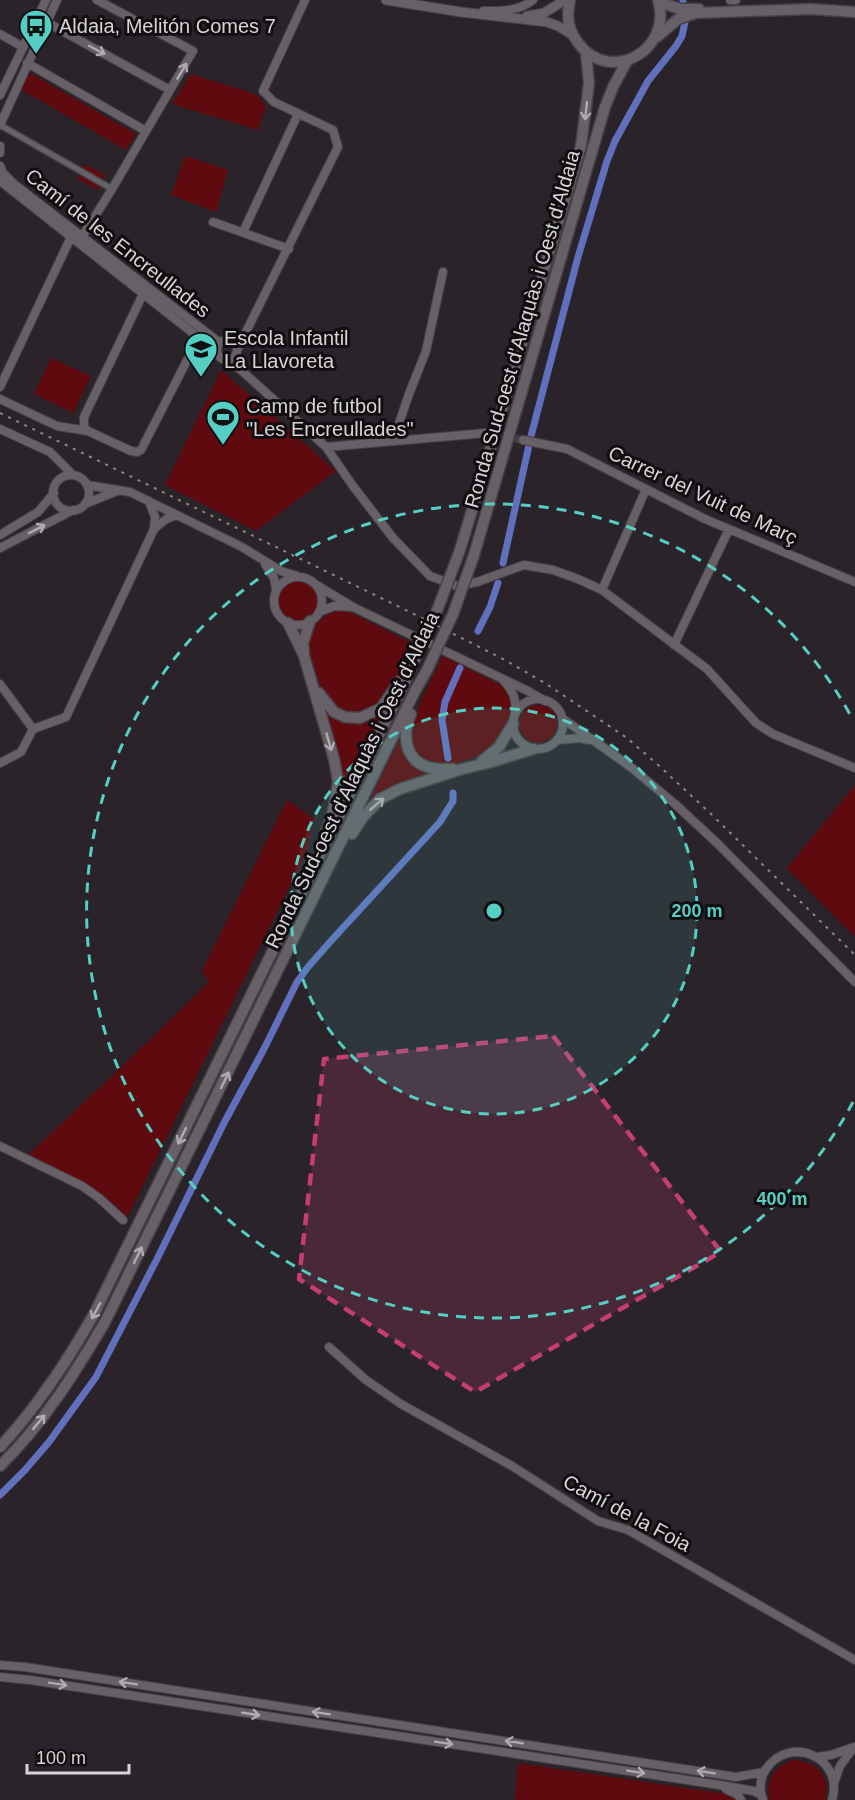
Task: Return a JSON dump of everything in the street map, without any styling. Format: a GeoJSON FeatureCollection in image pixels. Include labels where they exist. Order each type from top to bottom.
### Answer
{"type":"FeatureCollection","features":[{"type":"Feature","properties":{"kind":"main road"},"geometry":{"type":"LineString","coordinates":[[570,0],[567,18],[571,34],[586,53],[598,60],[613,62],[627,61],[645,51],[668,26],[678,19],[696,13],[810,9],[855,10]]}},
{"type":"Feature","properties":{"kind":"main road"},"geometry":{"type":"LineString","coordinates":[[657,37],[661,19],[659,1],[680,9],[810,4],[855,10]]}},
{"type":"Feature","properties":{"kind":"main road","name":"Ronda Sud-oest d'Alaquàs i Oest d'Aldaia"},"geometry":{"type":"LineString","coordinates":[[0,1447],[37,1404],[69,1358],[94,1314],[327,842],[403,686],[438,608],[460,550],[581,146],[589,83],[586,53]]}},
{"type":"Feature","properties":{"kind":"main road","name":"Ronda Sud-oest d'Alaquàs i Oest d'Aldaia"},"geometry":{"type":"LineString","coordinates":[[0,1466],[47,1412],[80,1365],[105,1322],[453,614],[474,555],[605,107],[627,61]]}},
{"type":"Feature","properties":{"kind":"main road"},"geometry":{"type":"LineString","coordinates":[[304,656],[303,643],[310,621]]}},
{"type":"Feature","properties":{"kind":"main road"},"geometry":{"type":"LineString","coordinates":[[288,623],[304,656],[314,686],[338,781],[334,808],[327,830],[327,842]]}},
{"type":"Feature","properties":{"kind":"main road"},"geometry":{"type":"LineString","coordinates":[[314,686],[334,712],[351,718],[364,717],[381,708],[414,661]]}},
{"type":"Feature","properties":{"kind":"main road"},"geometry":{"type":"LineString","coordinates":[[427,670],[425,684],[407,725],[408,749],[417,761],[429,768],[462,769]]}},
{"type":"Feature","properties":{"kind":"main road"},"geometry":{"type":"LineString","coordinates":[[339,847],[351,836],[363,817],[380,799],[400,789],[474,765],[499,747],[514,719]]}},
{"type":"Feature","properties":{"kind":"main road"},"geometry":{"type":"LineString","coordinates":[[474,765],[533,748]]}},
{"type":"Feature","properties":{"kind":"street"},"geometry":{"type":"LineString","coordinates":[[0,95],[46,0]]}},
{"type":"Feature","properties":{"kind":"street"},"geometry":{"type":"LineString","coordinates":[[57,0],[0,125],[112,189]]}},
{"type":"Feature","properties":{"kind":"street"},"geometry":{"type":"LineString","coordinates":[[82,237],[193,51],[97,0]]}},
{"type":"Feature","properties":{"kind":"street"},"geometry":{"type":"LineString","coordinates":[[228,360],[233,358],[237,352],[338,147],[333,130],[274,102],[263,91],[305,0]]}},
{"type":"Feature","properties":{"kind":"street"},"geometry":{"type":"LineString","coordinates":[[386,0],[547,22],[571,34]]}},
{"type":"Feature","properties":{"kind":"street"},"geometry":{"type":"LineString","coordinates":[[461,12],[509,11],[533,0]]}},
{"type":"Feature","properties":{"kind":"street"},"geometry":{"type":"LineString","coordinates":[[516,17],[544,13],[565,0]]}},
{"type":"Feature","properties":{"kind":"street"},"geometry":{"type":"LineString","coordinates":[[730,0],[736,0]]}},
{"type":"Feature","properties":{"kind":"street"},"geometry":{"type":"LineString","coordinates":[[46,22],[170,90]]}},
{"type":"Feature","properties":{"kind":"street"},"geometry":{"type":"LineString","coordinates":[[0,34],[23,47]]}},
{"type":"Feature","properties":{"kind":"street"},"geometry":{"type":"LineString","coordinates":[[27,63],[146,131]]}},
{"type":"Feature","properties":{"kind":"street"},"geometry":{"type":"LineString","coordinates":[[243,232],[298,114]]}},
{"type":"Feature","properties":{"kind":"street"},"geometry":{"type":"LineString","coordinates":[[0,146],[0,153]]}},
{"type":"Feature","properties":{"kind":"street","name":"Camí de les Encreullades"},"geometry":{"type":"LineString","coordinates":[[0,166],[3,173],[14,184],[223,341]]}},
{"type":"Feature","properties":{"kind":"street","name":"Camí de les Encreullades"},"geometry":{"type":"LineString","coordinates":[[0,181],[217,352]]}},
{"type":"Feature","properties":{"kind":"street"},"geometry":{"type":"LineString","coordinates":[[213,222],[289,249]]}},
{"type":"Feature","properties":{"kind":"street"},"geometry":{"type":"LineString","coordinates":[[0,387],[71,237]]}},
{"type":"Feature","properties":{"kind":"street"},"geometry":{"type":"LineString","coordinates":[[393,441],[408,394],[426,351],[443,272]]}},
{"type":"Feature","properties":{"kind":"street"},"geometry":{"type":"LineString","coordinates":[[88,431],[84,427],[84,417],[143,294]]}},
{"type":"Feature","properties":{"kind":"street"},"geometry":{"type":"LineString","coordinates":[[246,333],[223,341],[217,352],[221,358],[228,360],[242,371],[326,447],[393,538],[430,576],[457,586],[477,582],[524,565],[553,570],[602,590],[707,669],[756,723],[773,734],[855,768]]}},
{"type":"Feature","properties":{"kind":"street"},"geometry":{"type":"LineString","coordinates":[[0,399],[57,426],[88,431],[137,452],[141,450],[199,337]]}},
{"type":"Feature","properties":{"kind":"street"},"geometry":{"type":"LineString","coordinates":[[223,341],[232,341],[242,371]]}},
{"type":"Feature","properties":{"kind":"street"},"geometry":{"type":"LineString","coordinates":[[0,429],[52,453],[73,475],[81,478],[87,486],[88,497],[85,504]]}},
{"type":"Feature","properties":{"kind":"street"},"geometry":{"type":"LineString","coordinates":[[326,447],[486,433]]}},
{"type":"Feature","properties":{"kind":"street","name":"Carrer del Vuit de Març"},"geometry":{"type":"LineString","coordinates":[[523,440],[567,449],[729,529],[855,582]]}},
{"type":"Feature","properties":{"kind":"street"},"geometry":{"type":"LineString","coordinates":[[0,536],[38,512],[54,493],[58,481],[56,461],[52,453]]}},
{"type":"Feature","properties":{"kind":"street"},"geometry":{"type":"LineString","coordinates":[[58,481],[73,475]]}},
{"type":"Feature","properties":{"kind":"street"},"geometry":{"type":"LineString","coordinates":[[87,486],[127,491],[149,501],[242,547],[281,570],[304,577],[353,607],[499,676],[556,707],[562,718],[632,768],[675,804],[855,982]]}},
{"type":"Feature","properties":{"kind":"street"},"geometry":{"type":"LineString","coordinates":[[602,590],[646,489]]}},
{"type":"Feature","properties":{"kind":"street"},"geometry":{"type":"LineString","coordinates":[[0,548],[85,504],[118,490]]}},
{"type":"Feature","properties":{"kind":"street"},"geometry":{"type":"LineString","coordinates":[[54,493],[54,498],[60,506],[74,510]]}},
{"type":"Feature","properties":{"kind":"street"},"geometry":{"type":"LineString","coordinates":[[0,763],[21,752],[33,729],[66,717],[154,529],[155,517],[149,501]]}},
{"type":"Feature","properties":{"kind":"street"},"geometry":{"type":"LineString","coordinates":[[154,529],[166,519],[177,515]]}},
{"type":"Feature","properties":{"kind":"street"},"geometry":{"type":"LineString","coordinates":[[674,645],[729,529]]}},
{"type":"Feature","properties":{"kind":"street"},"geometry":{"type":"LineString","coordinates":[[262,560],[274,578],[276,612],[288,623],[295,625],[310,621],[319,612],[334,606],[353,607]]}},
{"type":"Feature","properties":{"kind":"street"},"geometry":{"type":"LineString","coordinates":[[276,589],[285,580],[297,576]]}},
{"type":"Feature","properties":{"kind":"street"},"geometry":{"type":"LineString","coordinates":[[315,584],[321,597],[319,612]]}},
{"type":"Feature","properties":{"kind":"street"},"geometry":{"type":"LineString","coordinates":[[499,676],[512,690],[515,699],[514,731],[521,742],[533,748],[546,747],[557,740],[580,738],[596,742]]}},
{"type":"Feature","properties":{"kind":"street"},"geometry":{"type":"LineString","coordinates":[[0,684],[33,729]]}},
{"type":"Feature","properties":{"kind":"street"},"geometry":{"type":"LineString","coordinates":[[514,719],[519,708],[528,701],[540,699],[545,701]]}},
{"type":"Feature","properties":{"kind":"street"},"geometry":{"type":"LineString","coordinates":[[557,740],[561,733],[562,718]]}},
{"type":"Feature","properties":{"kind":"street"},"geometry":{"type":"LineString","coordinates":[[0,1146],[82,1186],[123,1220]]}},
{"type":"Feature","properties":{"kind":"street","name":"Camí de la Foia"},"geometry":{"type":"LineString","coordinates":[[329,1347],[366,1380],[401,1404],[512,1466],[598,1521],[635,1534],[855,1660]]}},
{"type":"Feature","properties":{"kind":"street"},"geometry":{"type":"LineString","coordinates":[[0,1665],[736,1777],[764,1772]]}},
{"type":"Feature","properties":{"kind":"street"},"geometry":{"type":"LineString","coordinates":[[0,1677],[720,1785],[754,1791],[760,1796]]}},
{"type":"Feature","properties":{"kind":"street"},"geometry":{"type":"LineString","coordinates":[[816,1757],[855,1747]]}},
{"type":"Feature","properties":{"kind":"street"},"geometry":{"type":"LineString","coordinates":[[834,1783],[840,1766],[855,1747]]}},
{"type":"Feature","properties":{"kind":"street"},"geometry":{"type":"LineString","coordinates":[[760,1796],[764,1772],[771,1762],[795,1751],[808,1753],[825,1764],[834,1783],[834,1799]]}},
{"type":"Feature","properties":{"kind":"street"},"geometry":{"type":"LineString","coordinates":[[720,1785],[738,1795],[741,1800]]}},
{"type":"Feature","properties":{"kind":"highlighted area"},"geometry":{"type":"Polygon","coordinates":[[[553,1036],[721,1252],[475,1392],[299,1279],[324,1059],[553,1036]]]}},
{"type":"Feature","properties":{"kind":"shaded area"},"geometry":{"type":"Polygon","coordinates":[[[30,73],[136,134],[126,150],[20,89],[30,73]]]}},
{"type":"Feature","properties":{"kind":"shaded area"},"geometry":{"type":"Polygon","coordinates":[[[191,74],[258,95],[266,106],[258,130],[172,104],[191,74]]]}},
{"type":"Feature","properties":{"kind":"shaded area"},"geometry":{"type":"Polygon","coordinates":[[[185,156],[228,170],[216,212],[171,195],[185,156]]]}},
{"type":"Feature","properties":{"kind":"shaded area"},"geometry":{"type":"Polygon","coordinates":[[[85,164],[105,175],[97,190],[77,178],[85,164]]]}},
{"type":"Feature","properties":{"kind":"shaded area"},"geometry":{"type":"Polygon","coordinates":[[[51,358],[91,376],[73,413],[34,394],[51,358]]]}},
{"type":"Feature","properties":{"kind":"shaded area"},"geometry":{"type":"Polygon","coordinates":[[[221,370],[336,471],[256,531],[165,485],[221,370]]]}},
{"type":"Feature","properties":{"kind":"shaded area"},"geometry":{"type":"Polygon","coordinates":[[[297,581],[311,587],[317,601],[311,615],[297,621],[283,615],[277,601],[283,587],[297,581]]]}},
{"type":"Feature","properties":{"kind":"shaded area"},"geometry":{"type":"Polygon","coordinates":[[[342,610],[413,644],[387,695],[376,707],[363,713],[353,714],[342,711],[330,702],[320,684],[310,652],[309,638],[315,625],[327,615],[342,610]]]}},
{"type":"Feature","properties":{"kind":"shaded area"},"geometry":{"type":"Polygon","coordinates":[[[443,656],[503,686],[510,696],[511,704],[510,716],[504,732],[492,748],[469,760],[443,764],[431,763],[421,758],[411,745],[410,734],[417,711],[443,656]]]}},
{"type":"Feature","properties":{"kind":"shaded area"},"geometry":{"type":"Polygon","coordinates":[[[323,705],[365,721],[386,709],[341,801],[323,705]]]}},
{"type":"Feature","properties":{"kind":"shaded area"},"geometry":{"type":"Polygon","coordinates":[[[538,705],[545,706],[551,711],[556,717],[556,731],[551,737],[545,742],[538,743],[531,742],[525,737],[520,731],[519,724],[520,717],[525,711],[531,706],[538,705]]]}},
{"type":"Feature","properties":{"kind":"shaded area"},"geometry":{"type":"Polygon","coordinates":[[[401,735],[403,741],[436,772],[366,807],[401,735]]]}},
{"type":"Feature","properties":{"kind":"shaded area"},"geometry":{"type":"Polygon","coordinates":[[[855,785],[855,934],[854,936],[787,868],[855,785]]]}},
{"type":"Feature","properties":{"kind":"shaded area"},"geometry":{"type":"Polygon","coordinates":[[[287,800],[314,819],[306,853],[127,1218],[99,1195],[30,1160],[28,1155],[209,982],[202,971],[287,800]]]}},
{"type":"Feature","properties":{"kind":"shaded area"},"geometry":{"type":"Polygon","coordinates":[[[793,1760],[809,1763],[820,1771],[826,1784],[825,1800],[770,1800],[769,1787],[772,1775],[781,1766],[793,1760]]]}},
{"type":"Feature","properties":{"kind":"shaded area"},"geometry":{"type":"Polygon","coordinates":[[[518,1763],[720,1793],[735,1797],[737,1800],[515,1800],[518,1763]]]}},
{"type":"Feature","properties":{"kind":"waterway"},"geometry":{"type":"LineString","coordinates":[[503,563],[531,436],[578,257],[607,161],[615,141],[648,81],[682,36],[685,22]]}},
{"type":"Feature","properties":{"kind":"waterway"},"geometry":{"type":"LineString","coordinates":[[478,631],[490,607],[498,583]]}},
{"type":"Feature","properties":{"kind":"waterway"},"geometry":{"type":"LineString","coordinates":[[448,758],[442,720],[445,702],[460,668]]}},
{"type":"Feature","properties":{"kind":"waterway"},"geometry":{"type":"LineString","coordinates":[[0,1495],[49,1442],[96,1377],[297,982],[330,942],[440,822],[453,801],[453,793]]}},
{"type":"Feature","properties":{"kind":"tunnel"},"geometry":{"type":"LineString","coordinates":[[491,434],[523,440]]}},
{"type":"Feature","properties":{"kind":"railway"},"geometry":{"type":"LineString","coordinates":[[0,413],[416,615],[545,683],[627,738],[656,763],[855,955]]}},
{"type":"Feature","properties":{"kind":"place","name":"Aldaia, Melitón Comes 7"},"geometry":{"type":"Point","coordinates":[36,55]}},
{"type":"Feature","properties":{"kind":"place","name":"Escola Infantil La Llavoreta"},"geometry":{"type":"Point","coordinates":[201,378]}},
{"type":"Feature","properties":{"kind":"place","name":"Camp de futbol \"Les Encreullades\""},"geometry":{"type":"Point","coordinates":[223,446]}}]}
